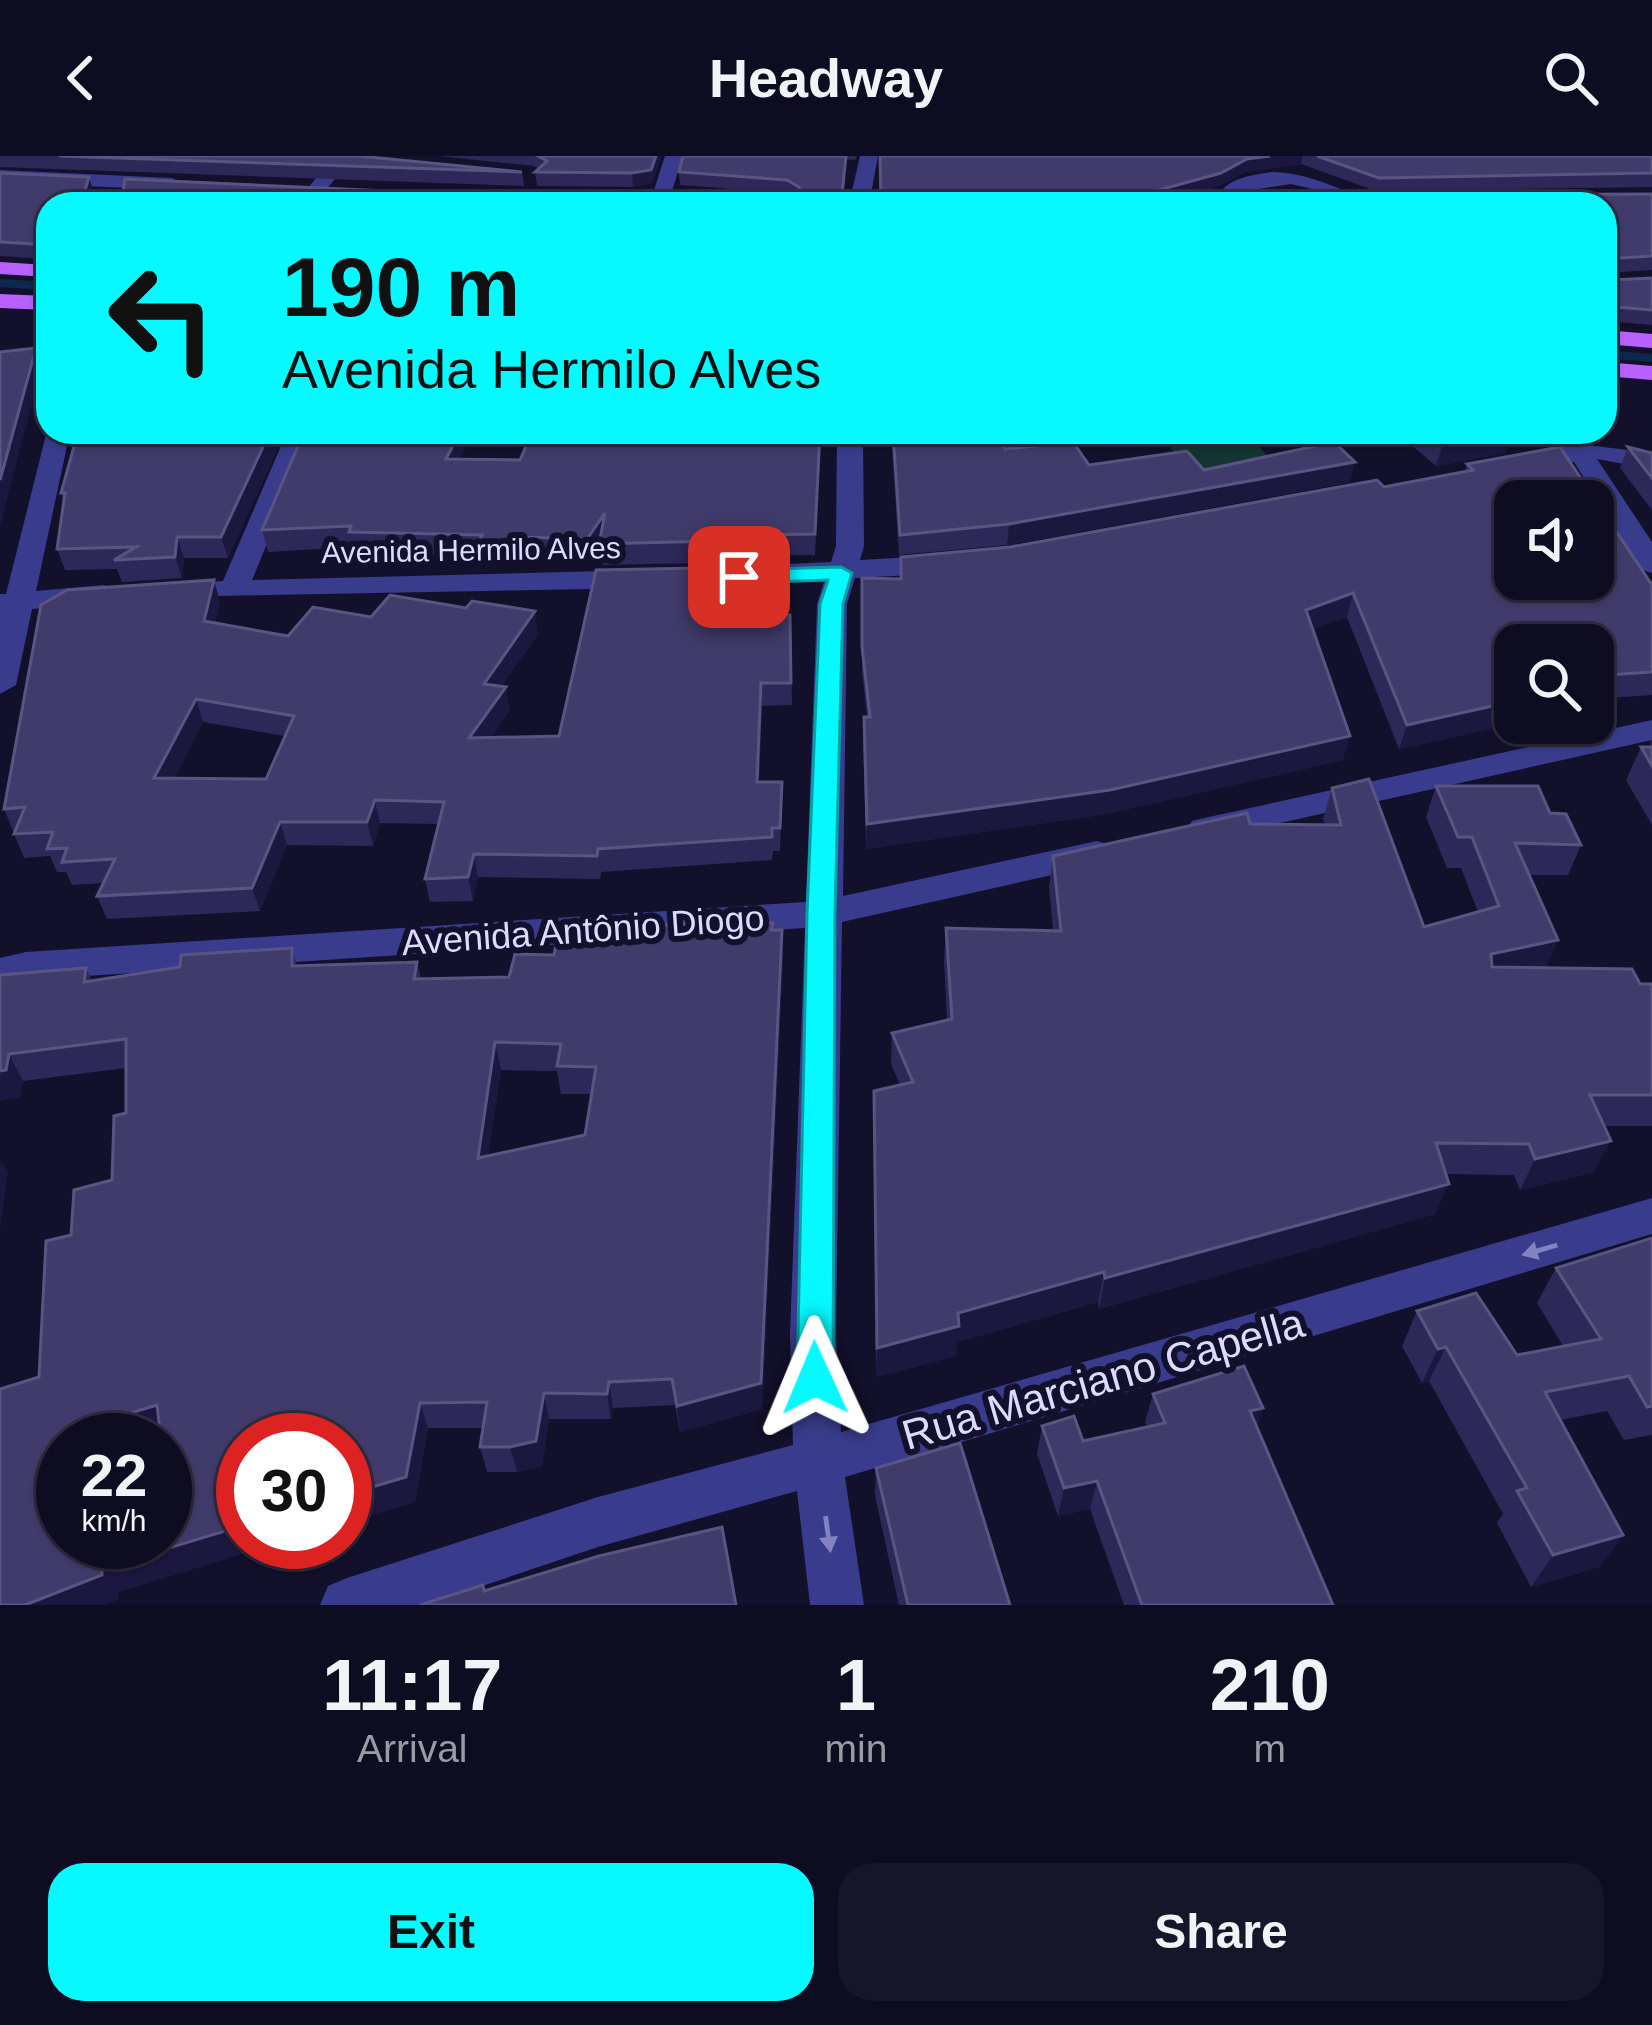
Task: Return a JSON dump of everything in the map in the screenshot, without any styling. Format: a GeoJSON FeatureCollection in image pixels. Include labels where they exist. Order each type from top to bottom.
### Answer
{"type":"FeatureCollection","features":[{"type":"Feature","properties":{"kind":"main road"},"geometry":{"type":"LineString","coordinates":[[0,268],[36,270]]}},
{"type":"Feature","properties":{"kind":"main road"},"geometry":{"type":"LineString","coordinates":[[0,301],[36,302]]}},
{"type":"Feature","properties":{"kind":"main road"},"geometry":{"type":"LineString","coordinates":[[1617,338],[1652,341]]}},
{"type":"Feature","properties":{"kind":"main road"},"geometry":{"type":"LineString","coordinates":[[1617,370],[1652,373]]}},
{"type":"Feature","properties":{"kind":"street"},"geometry":{"type":"LineString","coordinates":[[672,192],[674,156]]}},
{"type":"Feature","properties":{"kind":"street"},"geometry":{"type":"LineString","coordinates":[[862,192],[869,156]]}},
{"type":"Feature","properties":{"kind":"street"},"geometry":{"type":"LineString","coordinates":[[1276,156],[1286,180]]}},
{"type":"Feature","properties":{"kind":"street"},"geometry":{"type":"LineString","coordinates":[[307,192],[339,157],[366,160]]}},
{"type":"Feature","properties":{"kind":"street"},"geometry":{"type":"LineString","coordinates":[[0,176],[202,186]]}},
{"type":"Feature","properties":{"kind":"street"},"geometry":{"type":"LineString","coordinates":[[1229,192],[1245,184],[1286,180],[1339,192]]}},
{"type":"Feature","properties":{"kind":"street"},"geometry":{"type":"LineString","coordinates":[[598,191],[613,192]]}},
{"type":"Feature","properties":{"kind":"street"},"geometry":{"type":"LineString","coordinates":[[0,685],[10,602],[54,444]]}},
{"type":"Feature","properties":{"kind":"street"},"geometry":{"type":"LineString","coordinates":[[234,588],[295,444]]}},
{"type":"Feature","properties":{"kind":"street"},"geometry":{"type":"LineString","coordinates":[[837,1605],[818,1462],[813,1335],[832,604],[850,546],[850,444]]}},
{"type":"Feature","properties":{"kind":"street"},"geometry":{"type":"LineString","coordinates":[[1571,444],[1652,564]]}},
{"type":"Feature","properties":{"kind":"street"},"geometry":{"type":"LineString","coordinates":[[1487,469],[1580,452],[1620,452],[1652,461]]}},
{"type":"Feature","properties":{"kind":"street","name":"Avenida Hermilo Alves"},"geometry":{"type":"LineString","coordinates":[[10,602],[234,588],[841,573],[986,560]]}},
{"type":"Feature","properties":{"kind":"street"},"geometry":{"type":"LineString","coordinates":[[1167,837],[1652,730]]}},
{"type":"Feature","properties":{"kind":"street","name":"Avenida Antônio Diogo"},"geometry":{"type":"LineString","coordinates":[[0,972],[26,966],[821,914],[1121,848]]}},
{"type":"Feature","properties":{"kind":"street","name":"Rua Marciano Capella"},"geometry":{"type":"LineString","coordinates":[[347,1605],[598,1522],[818,1462],[1652,1216]]}},
{"type":"Feature","properties":{"kind":"green space"},"geometry":{"type":"Polygon","coordinates":[[[1167,444],[1257,444],[1277,467],[1202,483],[1167,444]]]}},
{"type":"Feature","properties":{"kind":"building"},"geometry":{"type":"Polygon","coordinates":[[[59,156],[359,156],[522,172],[59,156]]]}},
{"type":"Feature","properties":{"kind":"building"},"geometry":{"type":"Polygon","coordinates":[[[538,156],[656,156],[651,170],[632,173],[535,172],[547,161],[538,156]]]}},
{"type":"Feature","properties":{"kind":"building"},"geometry":{"type":"Polygon","coordinates":[[[683,156],[846,156],[842,192],[800,192],[787,180],[679,172],[683,156]]]}},
{"type":"Feature","properties":{"kind":"building"},"geometry":{"type":"Polygon","coordinates":[[[880,156],[1270,156],[1247,159],[1221,173],[1152,192],[881,192],[880,156]]]}},
{"type":"Feature","properties":{"kind":"building"},"geometry":{"type":"Polygon","coordinates":[[[1317,156],[1652,156],[1652,173],[1379,178],[1317,156]]]}},
{"type":"Feature","properties":{"kind":"building"},"geometry":{"type":"Polygon","coordinates":[[[0,173],[89,177],[85,192],[36,192],[36,244],[0,242],[0,173]]]}},
{"type":"Feature","properties":{"kind":"building"},"geometry":{"type":"Polygon","coordinates":[[[125,179],[410,192],[123,192],[125,179]]]}},
{"type":"Feature","properties":{"kind":"building"},"geometry":{"type":"Polygon","coordinates":[[[1617,194],[1652,194],[1652,256],[1617,258],[1617,194]]]}},
{"type":"Feature","properties":{"kind":"building"},"geometry":{"type":"Polygon","coordinates":[[[1652,278],[1652,310],[1617,307],[1617,280],[1652,278]]]}},
{"type":"Feature","properties":{"kind":"building"},"geometry":{"type":"Polygon","coordinates":[[[36,348],[0,480],[0,352],[36,348]]]}},
{"type":"Feature","properties":{"kind":"building"},"geometry":{"type":"Polygon","coordinates":[[[75,444],[264,444],[221,537],[177,537],[175,557],[114,560],[136,547],[57,549],[65,493],[61,493],[75,444]]]}},
{"type":"Feature","properties":{"kind":"building"},"geometry":{"type":"Polygon","coordinates":[[[299,444],[454,444],[446,459],[520,460],[527,444],[819,444],[815,534],[599,544],[605,513],[587,539],[479,541],[482,535],[349,532],[351,526],[262,530],[299,444]]]}},
{"type":"Feature","properties":{"kind":"building"},"geometry":{"type":"Polygon","coordinates":[[[894,444],[1003,444],[1005,449],[1074,444],[1089,465],[1187,451],[1204,470],[1336,444],[1355,462],[1009,524],[900,535],[894,444]]]}},
{"type":"Feature","properties":{"kind":"building"},"geometry":{"type":"Polygon","coordinates":[[[1560,447],[1582,480],[1494,480],[1494,600],[1614,600],[1614,528],[1652,585],[1652,672],[1614,675],[1614,624],[1494,624],[1494,706],[1407,725],[1353,593],[1306,610],[1350,736],[1110,790],[867,824],[864,717],[870,717],[862,647],[862,578],[901,579],[901,557],[1010,547],[1377,480],[1384,487],[1473,470],[1467,464],[1560,447]]]}},
{"type":"Feature","properties":{"kind":"building"},"geometry":{"type":"Polygon","coordinates":[[[1628,447],[1652,453],[1652,478],[1628,447]]]}},
{"type":"Feature","properties":{"kind":"building"},"geometry":{"type":"Polygon","coordinates":[[[750,567],[748,615],[790,615],[791,683],[761,683],[757,782],[782,782],[780,828],[772,828],[772,837],[598,849],[597,856],[474,854],[468,877],[425,879],[444,802],[375,800],[367,822],[280,822],[252,888],[97,896],[115,859],[62,862],[67,848],[47,849],[53,832],[14,834],[25,807],[4,809],[41,605],[67,590],[214,580],[204,621],[288,636],[313,607],[371,617],[390,595],[466,608],[472,601],[535,611],[484,684],[506,687],[469,738],[559,736],[596,570],[750,567]],[[196,699],[154,778],[266,779],[294,716],[196,699]]]}},
{"type":"Feature","properties":{"kind":"building"},"geometry":{"type":"Polygon","coordinates":[[[1641,747],[1652,747],[1652,766],[1641,747]]]}},
{"type":"Feature","properties":{"kind":"building"},"geometry":{"type":"Polygon","coordinates":[[[1369,779],[1424,927],[1499,906],[1472,837],[1458,837],[1436,786],[1538,786],[1550,813],[1566,814],[1581,845],[1515,843],[1558,940],[1491,954],[1492,967],[1632,969],[1640,984],[1652,984],[1652,1095],[1590,1095],[1611,1141],[1535,1159],[1529,1144],[1436,1143],[1449,1184],[958,1313],[959,1326],[877,1348],[874,1091],[913,1082],[892,1033],[952,1019],[946,928],[1061,931],[1053,856],[1247,813],[1250,824],[1341,825],[1332,788],[1369,779]]]}},
{"type":"Feature","properties":{"kind":"building"},"geometry":{"type":"Polygon","coordinates":[[[751,921],[773,923],[771,930],[782,930],[761,1383],[677,1406],[672,1379],[609,1382],[607,1394],[544,1393],[536,1441],[510,1447],[480,1447],[487,1402],[420,1403],[406,1477],[372,1487],[372,1413],[216,1413],[216,1534],[192,1541],[192,1413],[158,1413],[157,1405],[130,1413],[36,1413],[36,1569],[102,1569],[102,1575],[25,1605],[0,1605],[0,1389],[39,1377],[46,1241],[71,1235],[74,1190],[112,1180],[114,1116],[126,1113],[126,1039],[9,1054],[6,1070],[0,1071],[0,975],[86,968],[84,982],[180,967],[181,955],[292,948],[292,966],[417,962],[414,979],[509,977],[515,954],[554,955],[559,930],[751,921]],[[495,1042],[478,1158],[585,1135],[596,1067],[557,1066],[561,1044],[495,1042]]]}},
{"type":"Feature","properties":{"kind":"building"},"geometry":{"type":"Polygon","coordinates":[[[1652,1238],[1652,1406],[1647,1407],[1629,1376],[1545,1392],[1623,1535],[1553,1555],[1517,1491],[1527,1488],[1446,1347],[1438,1349],[1417,1311],[1476,1293],[1517,1355],[1601,1339],[1556,1268],[1652,1238]]]}},
{"type":"Feature","properties":{"kind":"building"},"geometry":{"type":"Polygon","coordinates":[[[1244,1366],[1263,1408],[1250,1411],[1333,1605],[1142,1605],[1097,1481],[1064,1488],[1042,1426],[1074,1416],[1083,1441],[1165,1423],[1153,1394],[1244,1366]]]}},
{"type":"Feature","properties":{"kind":"building"},"geometry":{"type":"Polygon","coordinates":[[[960,1443],[1010,1605],[908,1605],[876,1468],[960,1443]]]}},
{"type":"Feature","properties":{"kind":"building"},"geometry":{"type":"Polygon","coordinates":[[[722,1527],[736,1605],[420,1605],[483,1585],[484,1591],[599,1556],[722,1527]]]}},
{"type":"Feature","properties":{"kind":"waterway"},"geometry":{"type":"LineString","coordinates":[[0,283],[36,285]]}},
{"type":"Feature","properties":{"kind":"waterway"},"geometry":{"type":"LineString","coordinates":[[1617,355],[1652,358]]}},
{"type":"Feature","properties":{"kind":"route"},"geometry":{"type":"LineString","coordinates":[[739,577],[841,573],[832,604],[821,914],[815,1378]]}}]}
